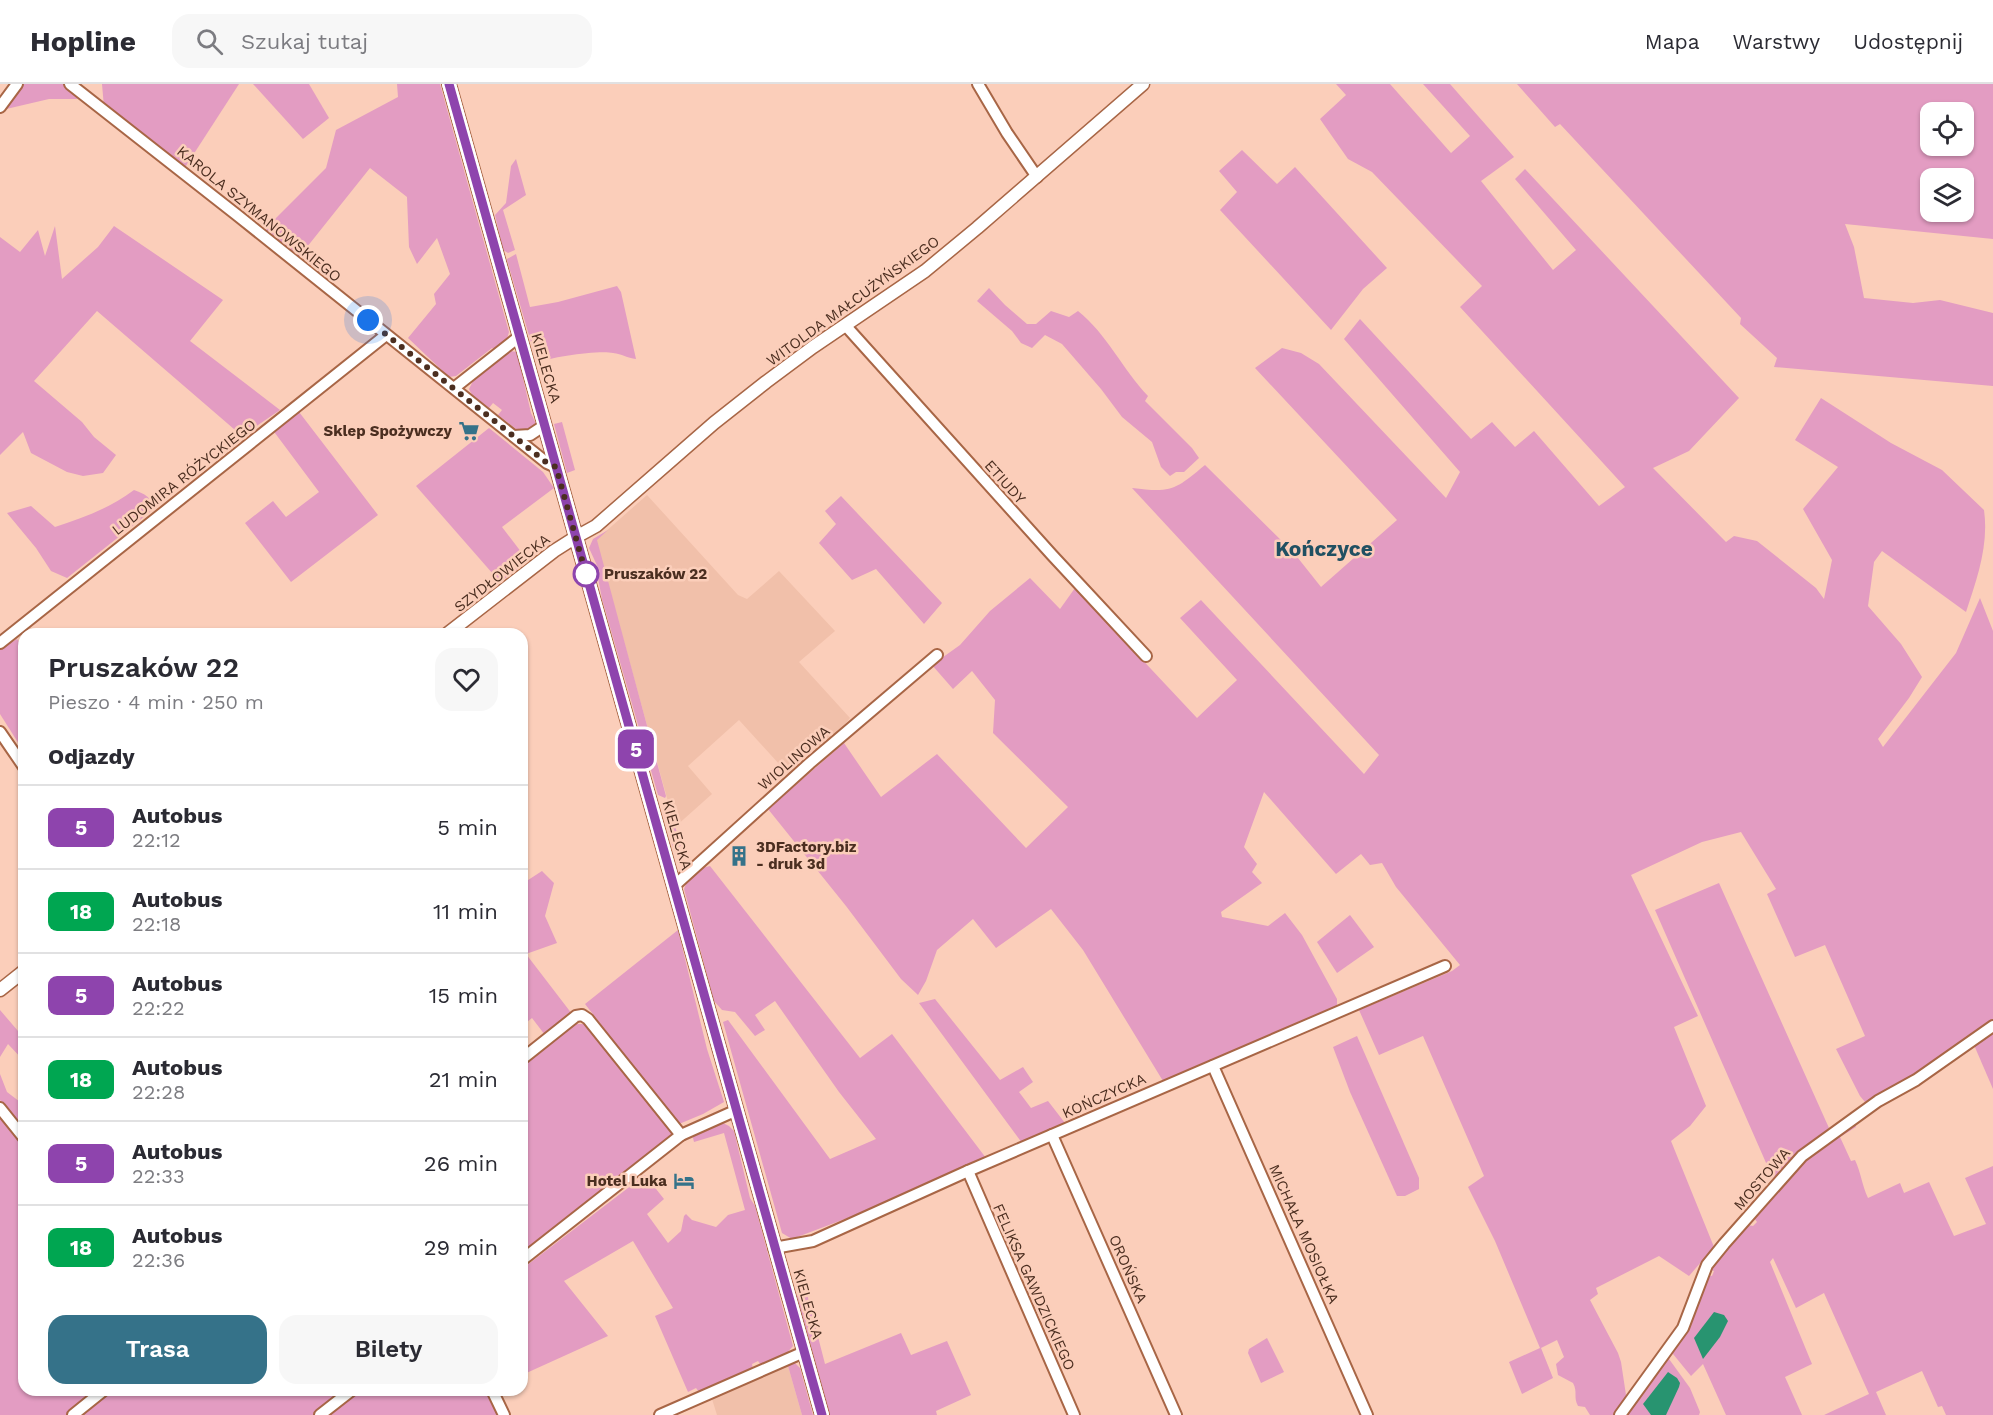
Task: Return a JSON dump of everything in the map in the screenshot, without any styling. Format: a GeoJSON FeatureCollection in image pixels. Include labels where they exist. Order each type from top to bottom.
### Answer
{"type":"FeatureCollection","features":[{"type":"Feature","properties":{"kind":"main road","name":"KIELECKA"},"geometry":{"type":"LineString","coordinates":[[449,84],[822,1415]]}},
{"type":"Feature","properties":{"kind":"street"},"geometry":{"type":"LineString","coordinates":[[0,107],[17,84]]}},
{"type":"Feature","properties":{"kind":"street","name":"KAROLA SZYMANOWSKIEGO"},"geometry":{"type":"LineString","coordinates":[[70,84],[228,207],[547,463],[556,467]]}},
{"type":"Feature","properties":{"kind":"street"},"geometry":{"type":"LineString","coordinates":[[978,84],[1007,134],[1037,177]]}},
{"type":"Feature","properties":{"kind":"street","name":"WITOLDA MAŁCUŻYŃSKIEGO"},"geometry":{"type":"LineString","coordinates":[[576,537],[596,526],[714,423],[785,368],[925,271],[1143,84]]}},
{"type":"Feature","properties":{"kind":"street","name":"ETIUDY"},"geometry":{"type":"LineString","coordinates":[[845,326],[1146,656]]}},
{"type":"Feature","properties":{"kind":"street","name":"LUDOMIRA RÓŻYCKIEGO"},"geometry":{"type":"LineString","coordinates":[[19,628],[386,335]]}},
{"type":"Feature","properties":{"kind":"street"},"geometry":{"type":"LineString","coordinates":[[454,388],[520,336]]}},
{"type":"Feature","properties":{"kind":"street"},"geometry":{"type":"LineString","coordinates":[[514,436],[530,435],[545,425]]}},
{"type":"Feature","properties":{"kind":"street","name":"SZYDŁOWIECKA"},"geometry":{"type":"LineString","coordinates":[[455,628],[554,551],[576,537]]}},
{"type":"Feature","properties":{"kind":"street","name":"LUDOMIRA RÓŻYCKIEGO"},"geometry":{"type":"LineString","coordinates":[[0,643],[18,629]]}},
{"type":"Feature","properties":{"kind":"street","name":"WIOLINOWA"},"geometry":{"type":"LineString","coordinates":[[674,886],[810,763],[937,655]]}},
{"type":"Feature","properties":{"kind":"street"},"geometry":{"type":"LineString","coordinates":[[0,732],[18,758]]}},
{"type":"Feature","properties":{"kind":"street","name":"KOŃCZYCKA"},"geometry":{"type":"LineString","coordinates":[[774,1248],[813,1241],[968,1171],[1445,966]]}},
{"type":"Feature","properties":{"kind":"street"},"geometry":{"type":"LineString","coordinates":[[0,990],[18,976]]}},
{"type":"Feature","properties":{"kind":"street"},"geometry":{"type":"LineString","coordinates":[[528,1054],[576,1016],[582,1015],[588,1018],[681,1135]]}},
{"type":"Feature","properties":{"kind":"street","name":"MOSTOWA"},"geometry":{"type":"LineString","coordinates":[[1620,1415],[1683,1328],[1703,1274],[1711,1260],[1802,1156],[1878,1101],[1916,1080],[1993,1026]]}},
{"type":"Feature","properties":{"kind":"street","name":"MICHAŁA MOSIOŁKA"},"geometry":{"type":"LineString","coordinates":[[1213,1066],[1367,1415]]}},
{"type":"Feature","properties":{"kind":"street"},"geometry":{"type":"LineString","coordinates":[[0,1108],[18,1130]]}},
{"type":"Feature","properties":{"kind":"street"},"geometry":{"type":"LineString","coordinates":[[528,1255],[681,1135],[736,1110]]}},
{"type":"Feature","properties":{"kind":"street","name":"OROŃSKA"},"geometry":{"type":"LineString","coordinates":[[1052,1135],[1176,1415]]}},
{"type":"Feature","properties":{"kind":"street","name":"FELIKSA GAWDZICKIEGO"},"geometry":{"type":"LineString","coordinates":[[968,1171],[1074,1415]]}},
{"type":"Feature","properties":{"kind":"street"},"geometry":{"type":"LineString","coordinates":[[660,1415],[804,1352]]}},
{"type":"Feature","properties":{"kind":"street"},"geometry":{"type":"LineString","coordinates":[[74,1415],[97,1396]]}},
{"type":"Feature","properties":{"kind":"street"},"geometry":{"type":"LineString","coordinates":[[320,1415],[344,1396]]}},
{"type":"Feature","properties":{"kind":"street"},"geometry":{"type":"LineString","coordinates":[[495,1396],[504,1415]]}},
{"type":"Feature","properties":{"kind":"shaded area"},"geometry":{"type":"Polygon","coordinates":[[[23,84],[64,84],[78,94],[77,99],[49,99],[2,110],[23,84]]]}},
{"type":"Feature","properties":{"kind":"shaded area"},"geometry":{"type":"Polygon","coordinates":[[[102,84],[239,84],[184,169],[104,107],[102,84]]]}},
{"type":"Feature","properties":{"kind":"shaded area"},"geometry":{"type":"Polygon","coordinates":[[[253,84],[309,84],[329,118],[303,139],[253,84]]]}},
{"type":"Feature","properties":{"kind":"shaded area"},"geometry":{"type":"Polygon","coordinates":[[[397,84],[440,84],[509,332],[507,339],[456,376],[449,377],[408,338],[436,304],[434,294],[450,274],[437,238],[417,264],[409,247],[407,197],[370,168],[299,257],[264,230],[326,168],[336,130],[398,97],[397,84]]]}},
{"type":"Feature","properties":{"kind":"shaded area"},"geometry":{"type":"Polygon","coordinates":[[[1336,84],[1390,84],[1451,153],[1470,136],[1423,84],[1450,84],[1514,157],[1481,181],[1553,270],[1576,250],[1515,179],[1525,169],[1739,398],[1689,451],[1653,468],[1726,542],[1734,536],[1757,541],[1816,588],[1824,599],[1832,560],[1803,509],[1838,467],[1795,440],[1821,398],[1891,443],[1942,470],[1984,510],[1983,549],[1966,612],[1882,551],[1874,562],[1868,606],[1901,644],[1922,677],[1878,739],[1883,747],[1956,653],[1980,598],[1993,631],[1993,1022],[1902,1083],[1865,1102],[1836,1049],[1865,1036],[1825,945],[1795,957],[1767,894],[1776,889],[1741,832],[1702,842],[1631,875],[1698,1016],[1674,1027],[1706,1106],[1690,1126],[1671,1141],[1714,1247],[1689,1276],[1659,1256],[1596,1288],[1598,1294],[1590,1300],[1621,1362],[1626,1395],[1616,1415],[1590,1415],[1585,1407],[1578,1406],[1573,1383],[1558,1375],[1556,1364],[1564,1357],[1557,1340],[1541,1348],[1553,1378],[1522,1394],[1509,1362],[1540,1348],[1495,1241],[1468,1187],[1484,1176],[1423,1036],[1379,1055],[1359,1010],[1452,971],[1460,965],[1396,887],[1382,863],[1370,865],[1361,854],[1336,874],[1264,792],[1244,847],[1257,864],[1252,872],[1262,883],[1221,912],[1222,917],[1268,926],[1285,913],[1302,935],[1337,999],[1337,1007],[1163,1081],[1083,950],[1051,909],[996,948],[973,919],[937,950],[926,981],[918,995],[901,979],[768,809],[844,743],[881,797],[937,754],[1026,848],[1068,807],[993,733],[995,700],[972,671],[953,689],[932,665],[960,645],[990,611],[1030,578],[1060,609],[1075,588],[1197,718],[1237,680],[1180,618],[1201,600],[1364,774],[1379,755],[1132,488],[1165,490],[1172,488],[1187,480],[1205,465],[1294,553],[1321,587],[1397,520],[1255,368],[1282,348],[1301,353],[1319,364],[1446,498],[1460,472],[1344,339],[1360,319],[1471,439],[1492,422],[1515,447],[1534,431],[1599,506],[1625,487],[1460,307],[1482,286],[1372,172],[1348,159],[1320,119],[1346,95],[1336,84]]]}},
{"type":"Feature","properties":{"kind":"shaded area"},"geometry":{"type":"Polygon","coordinates":[[[1517,84],[1993,84],[1993,239],[1845,224],[1854,247],[1864,298],[1913,303],[1940,300],[1993,313],[1993,386],[1774,367],[1777,358],[1740,324],[1741,318],[1560,124],[1555,127],[1517,84]]]}},
{"type":"Feature","properties":{"kind":"shaded area"},"geometry":{"type":"Polygon","coordinates":[[[1242,150],[1277,184],[1295,167],[1387,268],[1363,289],[1331,330],[1220,210],[1237,192],[1219,171],[1242,150]]]}},
{"type":"Feature","properties":{"kind":"shaded area"},"geometry":{"type":"Polygon","coordinates":[[[516,159],[526,195],[503,210],[515,250],[508,253],[503,250],[495,215],[506,203],[511,166],[516,159]]]}},
{"type":"Feature","properties":{"kind":"shaded area"},"geometry":{"type":"Polygon","coordinates":[[[55,226],[62,279],[98,247],[114,226],[223,300],[190,341],[280,410],[242,436],[97,311],[34,381],[116,455],[103,473],[83,476],[67,472],[31,453],[23,432],[0,455],[0,237],[20,252],[38,230],[45,256],[55,226]]]}},
{"type":"Feature","properties":{"kind":"shaded area"},"geometry":{"type":"Polygon","coordinates":[[[516,254],[530,307],[617,286],[621,292],[636,359],[597,352],[563,356],[537,363],[507,260],[516,254]]]}},
{"type":"Feature","properties":{"kind":"shaded area"},"geometry":{"type":"Polygon","coordinates":[[[989,288],[1027,324],[1036,324],[1051,311],[1069,317],[1078,311],[1098,330],[1148,396],[1145,401],[1199,458],[1184,472],[1176,472],[1170,476],[1161,467],[1152,442],[1122,417],[1062,344],[1045,335],[1032,348],[1021,343],[1012,331],[977,301],[989,288]]]}},
{"type":"Feature","properties":{"kind":"shaded area"},"geometry":{"type":"Polygon","coordinates":[[[511,351],[517,352],[531,413],[537,426],[533,430],[520,432],[498,415],[502,410],[493,403],[489,408],[472,395],[469,389],[473,381],[511,351]]]}},
{"type":"Feature","properties":{"kind":"shaded area"},"geometry":{"type":"Polygon","coordinates":[[[296,408],[378,515],[291,582],[245,523],[273,501],[286,517],[319,492],[272,429],[296,408]]]}},
{"type":"Feature","properties":{"kind":"shaded area"},"geometry":{"type":"Polygon","coordinates":[[[562,422],[575,470],[567,473],[554,424],[562,422]]]}},
{"type":"Feature","properties":{"kind":"shaded area"},"geometry":{"type":"Polygon","coordinates":[[[489,428],[543,472],[554,488],[502,527],[528,561],[500,582],[416,486],[489,428]]]}},
{"type":"Feature","properties":{"kind":"shaded area"},"geometry":{"type":"Polygon","coordinates":[[[134,490],[147,496],[155,508],[67,578],[51,571],[36,548],[7,513],[31,506],[55,527],[96,512],[134,490]]]}},
{"type":"Feature","properties":{"kind":"shaded area"},"geometry":{"type":"Polygon","coordinates":[[[647,495],[738,595],[747,599],[779,571],[835,631],[799,662],[850,718],[816,751],[814,747],[800,756],[799,768],[790,776],[739,720],[688,766],[712,794],[675,827],[596,540],[647,495]]]}},
{"type":"Feature","properties":{"kind":"shaded area"},"geometry":{"type":"Polygon","coordinates":[[[841,496],[942,603],[924,624],[876,569],[852,580],[819,543],[836,524],[825,511],[841,496]]]}},
{"type":"Feature","properties":{"kind":"shaded area"},"geometry":{"type":"Polygon","coordinates":[[[608,530],[597,540],[665,798],[658,795],[602,599],[597,573],[600,572],[589,548],[593,539],[608,530]]]}},
{"type":"Feature","properties":{"kind":"shaded area"},"geometry":{"type":"Polygon","coordinates":[[[18,640],[18,742],[0,714],[0,649],[18,640]]]}},
{"type":"Feature","properties":{"kind":"shaded area"},"geometry":{"type":"Polygon","coordinates":[[[669,806],[681,846],[673,848],[663,812],[664,808],[669,806]]]}},
{"type":"Feature","properties":{"kind":"shaded area"},"geometry":{"type":"Polygon","coordinates":[[[710,866],[860,1058],[892,1034],[986,1158],[866,1211],[792,1239],[782,1233],[723,1022],[728,1020],[830,1159],[876,1139],[839,1092],[775,1001],[755,1015],[765,1030],[755,1036],[735,1012],[722,1010],[714,1001],[684,889],[694,873],[710,866]]]}},
{"type":"Feature","properties":{"kind":"shaded area"},"geometry":{"type":"Polygon","coordinates":[[[542,871],[554,883],[545,916],[557,943],[528,953],[528,880],[542,871]]]}},
{"type":"Feature","properties":{"kind":"shaded area"},"geometry":{"type":"Polygon","coordinates":[[[1719,883],[1829,1128],[1791,1159],[1774,1181],[1655,910],[1719,883]]]}},
{"type":"Feature","properties":{"kind":"shaded area"},"geometry":{"type":"Polygon","coordinates":[[[1350,915],[1374,947],[1337,973],[1317,942],[1350,915]]]}},
{"type":"Feature","properties":{"kind":"shaded area"},"geometry":{"type":"Polygon","coordinates":[[[678,930],[707,1049],[724,1102],[679,1124],[585,1004],[678,930]]]}},
{"type":"Feature","properties":{"kind":"shaded area"},"geometry":{"type":"Polygon","coordinates":[[[528,957],[572,1014],[545,1035],[532,1018],[528,1021],[528,957]]]}},
{"type":"Feature","properties":{"kind":"shaded area"},"geometry":{"type":"Polygon","coordinates":[[[935,999],[1000,1080],[1023,1067],[1033,1082],[1019,1092],[1031,1108],[1048,1101],[1065,1123],[1022,1143],[919,1003],[935,999]]]}},
{"type":"Feature","properties":{"kind":"shaded area"},"geometry":{"type":"Polygon","coordinates":[[[0,1010],[18,1031],[18,1055],[8,1044],[0,1057],[0,1010]]]}},
{"type":"Feature","properties":{"kind":"shaded area"},"geometry":{"type":"Polygon","coordinates":[[[574,1024],[586,1024],[677,1135],[528,1250],[528,1060],[574,1024]]]}},
{"type":"Feature","properties":{"kind":"shaded area"},"geometry":{"type":"Polygon","coordinates":[[[1993,1034],[1993,1089],[1974,1045],[1993,1034]]]}},
{"type":"Feature","properties":{"kind":"shaded area"},"geometry":{"type":"Polygon","coordinates":[[[1357,1036],[1419,1178],[1419,1189],[1405,1196],[1397,1196],[1350,1092],[1333,1047],[1357,1036]]]}},
{"type":"Feature","properties":{"kind":"shaded area"},"geometry":{"type":"Polygon","coordinates":[[[0,1074],[7,1092],[18,1100],[18,1122],[0,1100],[0,1074]]]}},
{"type":"Feature","properties":{"kind":"shaded area"},"geometry":{"type":"Polygon","coordinates":[[[0,1114],[18,1136],[18,1396],[490,1396],[498,1415],[0,1415],[0,1114]]]}},
{"type":"Feature","properties":{"kind":"shaded area"},"geometry":{"type":"Polygon","coordinates":[[[721,1122],[734,1131],[750,1198],[755,1206],[793,1346],[786,1354],[761,1365],[758,1361],[752,1364],[753,1369],[699,1392],[696,1388],[688,1392],[655,1316],[673,1308],[633,1241],[564,1281],[608,1336],[528,1372],[528,1264],[645,1175],[664,1199],[647,1214],[668,1243],[681,1231],[686,1214],[692,1220],[716,1227],[728,1215],[745,1210],[724,1133],[694,1142],[692,1134],[721,1122]]]}},
{"type":"Feature","properties":{"kind":"shaded area"},"geometry":{"type":"Polygon","coordinates":[[[1854,1123],[1856,1127],[1840,1137],[1851,1161],[1855,1160],[1868,1198],[1900,1183],[1904,1193],[1929,1182],[1954,1236],[1986,1224],[1965,1178],[1993,1166],[1993,1415],[1946,1415],[1942,1406],[1938,1407],[1922,1371],[1876,1392],[1886,1415],[1824,1415],[1869,1394],[1824,1293],[1796,1308],[1773,1258],[1770,1262],[1812,1364],[1785,1377],[1802,1415],[1726,1415],[1703,1364],[1691,1376],[1673,1354],[1672,1348],[1706,1275],[1712,1276],[1714,1271],[1709,1269],[1747,1225],[1753,1226],[1757,1222],[1754,1218],[1803,1159],[1854,1123]]]}},
{"type":"Feature","properties":{"kind":"shaded area"},"geometry":{"type":"Polygon","coordinates":[[[806,1290],[825,1364],[901,1333],[911,1355],[947,1341],[971,1395],[936,1411],[937,1415],[830,1415],[797,1296],[806,1290]]]}},
{"type":"Feature","properties":{"kind":"shaded area"},"geometry":{"type":"Polygon","coordinates":[[[1714,1312],[1724,1315],[1728,1321],[1720,1337],[1703,1359],[1694,1338],[1714,1312]]]}},
{"type":"Feature","properties":{"kind":"shaded area"},"geometry":{"type":"Polygon","coordinates":[[[1267,1338],[1284,1372],[1261,1383],[1248,1353],[1249,1349],[1267,1338]]]}},
{"type":"Feature","properties":{"kind":"shaded area"},"geometry":{"type":"Polygon","coordinates":[[[1669,1359],[1690,1388],[1700,1412],[1699,1415],[1624,1415],[1665,1361],[1669,1359]]]}},
{"type":"Feature","properties":{"kind":"shaded area"},"geometry":{"type":"Polygon","coordinates":[[[793,1361],[800,1368],[813,1415],[802,1415],[788,1366],[712,1399],[711,1396],[793,1361]]]}},
{"type":"Feature","properties":{"kind":"shaded area"},"geometry":{"type":"Polygon","coordinates":[[[788,1366],[802,1415],[717,1415],[712,1399],[788,1366]]]}},
{"type":"Feature","properties":{"kind":"shaded area"},"geometry":{"type":"Polygon","coordinates":[[[1668,1372],[1677,1378],[1680,1383],[1679,1387],[1666,1415],[1651,1415],[1643,1404],[1668,1372]]]}},
{"type":"Feature","properties":{"kind":"bus line","name":"5"},"geometry":{"type":"LineString","coordinates":[[449,84],[822,1415]]}},
{"type":"Feature","properties":{"kind":"place","name":"Sklep Spożywczy"},"geometry":{"type":"Point","coordinates":[469,431]}},
{"type":"Feature","properties":{"kind":"place","name":"Pruszaków 22"},"geometry":{"type":"Point","coordinates":[586,574]}},
{"type":"Feature","properties":{"kind":"place","name":"3DFactory.biz - druk 3d"},"geometry":{"type":"Point","coordinates":[739,856]}},
{"type":"Feature","properties":{"kind":"place","name":"Hotel Luka"},"geometry":{"type":"Point","coordinates":[684,1181]}},
{"type":"Feature","properties":{"kind":"district","name":"Kończyce"},"geometry":{"type":"Point","coordinates":[1324,549]}},
{"type":"Feature","properties":{"kind":"route"},"geometry":{"type":"LineString","coordinates":[[368,320],[547,463],[556,467],[586,574]]}}]}
